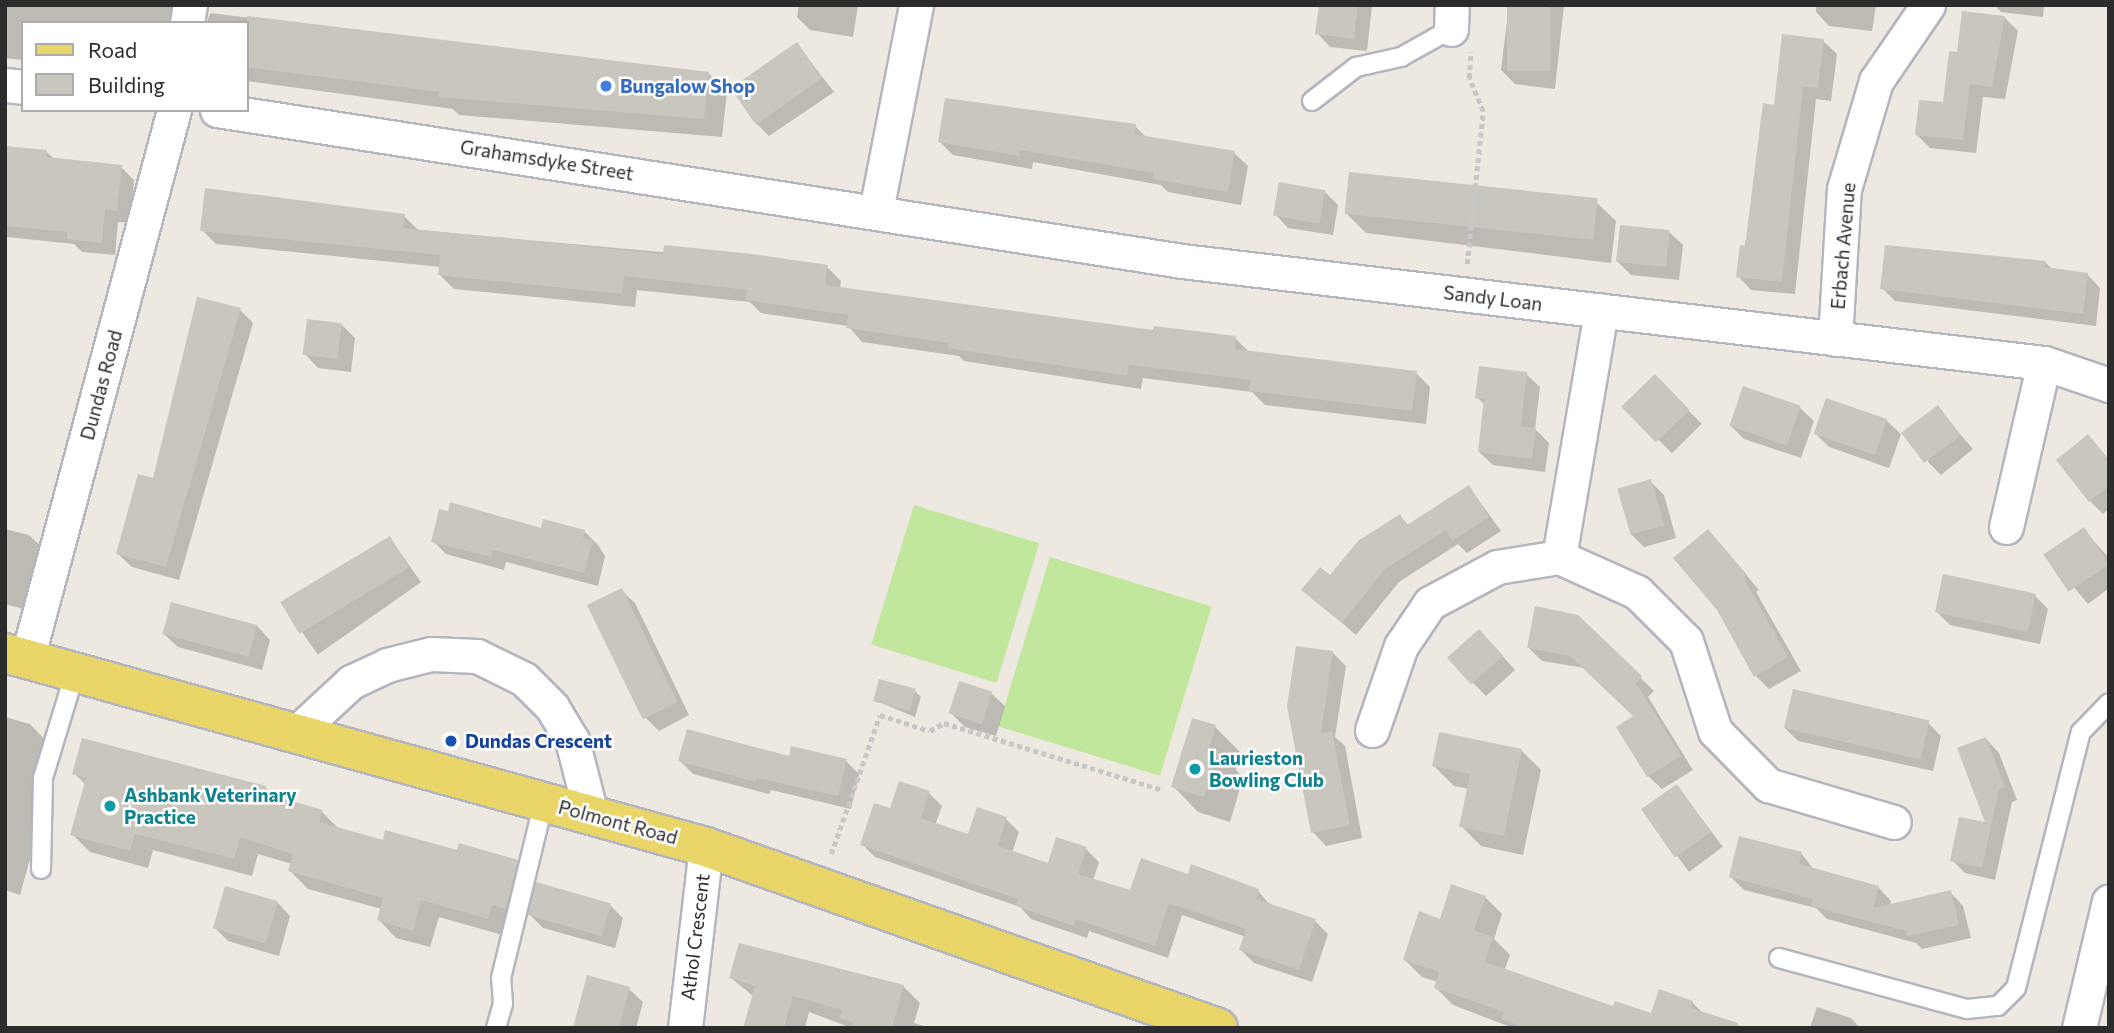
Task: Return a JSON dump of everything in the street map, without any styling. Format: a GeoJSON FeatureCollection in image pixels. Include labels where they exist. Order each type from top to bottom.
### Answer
{"type":"FeatureCollection","features":[{"type":"Feature","properties":{"kind":"main road","name":"Polmont Road"},"geometry":{"type":"LineString","coordinates":[[16,656],[706,847],[1218,1028]]}},
{"type":"Feature","properties":{"kind":"street"},"geometry":{"type":"LineString","coordinates":[[876,211],[916,5]]}},
{"type":"Feature","properties":{"kind":"street","name":"Erbach Avenue"},"geometry":{"type":"LineString","coordinates":[[1835,339],[1844,189],[1876,81],[1928,5]]}},
{"type":"Feature","properties":{"kind":"street","name":"Dundas Road"},"geometry":{"type":"LineString","coordinates":[[16,656],[173,112]]}},
{"type":"Feature","properties":{"kind":"street","name":"Grahamsdyke Street"},"geometry":{"type":"LineString","coordinates":[[231,112],[876,211]]}},
{"type":"Feature","properties":{"kind":"street","name":"Sandy Loan"},"geometry":{"type":"LineString","coordinates":[[876,211],[1182,261],[2044,363],[2109,385]]}},
{"type":"Feature","properties":{"kind":"street"},"geometry":{"type":"LineString","coordinates":[[1559,557],[1601,311]]}},
{"type":"Feature","properties":{"kind":"street"},"geometry":{"type":"LineString","coordinates":[[2006,527],[2044,363]]}},
{"type":"Feature","properties":{"kind":"street"},"geometry":{"type":"LineString","coordinates":[[1371,730],[1401,646],[1430,603],[1497,567],[1559,557],[1637,592],[1686,641],[1715,732],[1768,785],[1894,822]]}},
{"type":"Feature","properties":{"kind":"street"},"geometry":{"type":"LineString","coordinates":[[296,733],[351,682],[387,665],[431,654],[477,656],[524,679],[552,707],[572,740],[591,814]]}},
{"type":"Feature","properties":{"kind":"street","name":"Athol Crescent"},"geometry":{"type":"LineString","coordinates":[[684,1028],[706,847]]}},
{"type":"Feature","properties":{"kind":"street"},"geometry":{"type":"LineString","coordinates":[[2079,1028],[2109,901]]}},
{"type":"Feature","properties":{"kind":"lane"},"geometry":{"type":"LineString","coordinates":[[1312,101],[1356,67],[1401,57],[1451,17]]}},
{"type":"Feature","properties":{"kind":"lane"},"geometry":{"type":"LineString","coordinates":[[41,869],[43,778],[75,673]]}},
{"type":"Feature","properties":{"kind":"lane"},"geometry":{"type":"LineString","coordinates":[[1779,958],[1967,1009],[1998,1006],[2016,988],[2081,732],[2109,704]]}},
{"type":"Feature","properties":{"kind":"lane"},"geometry":{"type":"LineString","coordinates":[[496,1028],[503,1004],[500,978],[544,802]]}},
{"type":"Feature","properties":{"kind":"path"},"geometry":{"type":"LineString","coordinates":[[1451,17],[1473,31],[1469,78],[1483,111],[1462,294]]}},
{"type":"Feature","properties":{"kind":"path"},"geometry":{"type":"LineString","coordinates":[[820,887],[880,715],[930,731],[944,723],[1160,789]]}},
{"type":"Feature","properties":{"kind":"green space"},"geometry":{"type":"Polygon","coordinates":[[[914,505],[1039,543],[997,683],[871,645],[914,505]]]}},
{"type":"Feature","properties":{"kind":"green space"},"geometry":{"type":"Polygon","coordinates":[[[1050,557],[1212,606],[1160,776],[998,726],[1050,557]]]}},
{"type":"Feature","properties":{"kind":"building"},"geometry":{"type":"Polygon","coordinates":[[[1319,5],[1358,5],[1354,39],[1315,34],[1319,5]]]}},
{"type":"Feature","properties":{"kind":"building"},"geometry":{"type":"Polygon","coordinates":[[[1507,5],[1550,5],[1550,71],[1507,71],[1507,5]]]}},
{"type":"Feature","properties":{"kind":"building"},"geometry":{"type":"Polygon","coordinates":[[[1962,11],[2005,16],[1992,87],[1970,84],[1963,140],[1915,135],[1919,100],[1943,102],[1949,51],[1957,52],[1962,11]]]}},
{"type":"Feature","properties":{"kind":"building"},"geometry":{"type":"Polygon","coordinates":[[[247,16],[709,72],[704,119],[438,97],[439,92],[248,67],[247,16]]]}},
{"type":"Feature","properties":{"kind":"building"},"geometry":{"type":"Polygon","coordinates":[[[1782,34],[1824,39],[1818,88],[1803,87],[1782,282],[1736,277],[1740,245],[1745,246],[1763,103],[1774,105],[1782,34]]]}},
{"type":"Feature","properties":{"kind":"building"},"geometry":{"type":"Polygon","coordinates":[[[797,42],[822,78],[756,125],[731,88],[797,42]]]}},
{"type":"Feature","properties":{"kind":"building"},"geometry":{"type":"Polygon","coordinates":[[[945,98],[1136,124],[1134,134],[1235,151],[1228,192],[1153,179],[1154,173],[1020,150],[1019,156],[938,142],[945,98]]]}},
{"type":"Feature","properties":{"kind":"building"},"geometry":{"type":"Polygon","coordinates":[[[5,146],[47,150],[47,157],[122,165],[117,211],[105,210],[102,243],[67,239],[67,232],[5,226],[5,146]]]}},
{"type":"Feature","properties":{"kind":"building"},"geometry":{"type":"Polygon","coordinates":[[[1349,172],[1598,198],[1593,240],[1345,214],[1349,172]]]}},
{"type":"Feature","properties":{"kind":"building"},"geometry":{"type":"Polygon","coordinates":[[[1279,182],[1325,190],[1319,224],[1273,215],[1279,182]]]}},
{"type":"Feature","properties":{"kind":"building"},"geometry":{"type":"Polygon","coordinates":[[[205,188],[405,214],[403,228],[663,254],[664,245],[752,254],[828,265],[825,285],[1153,330],[1154,326],[1236,336],[1235,349],[1417,371],[1412,411],[1249,391],[1251,380],[1129,365],[1127,376],[948,348],[949,343],[846,328],[848,315],[745,300],[747,290],[624,276],[622,294],[438,275],[440,255],[200,231],[205,188]]]}},
{"type":"Feature","properties":{"kind":"building"},"geometry":{"type":"Polygon","coordinates":[[[1620,225],[1670,230],[1666,267],[1616,262],[1620,225]]]}},
{"type":"Feature","properties":{"kind":"building"},"geometry":{"type":"Polygon","coordinates":[[[1885,245],[2046,261],[2045,267],[2088,273],[2083,314],[1880,289],[1885,245]]]}},
{"type":"Feature","properties":{"kind":"building"},"geometry":{"type":"Polygon","coordinates":[[[197,297],[241,308],[166,567],[116,554],[138,474],[153,478],[197,297]]]}},
{"type":"Feature","properties":{"kind":"building"},"geometry":{"type":"Polygon","coordinates":[[[307,319],[342,323],[337,359],[303,355],[307,319]]]}},
{"type":"Feature","properties":{"kind":"building"},"geometry":{"type":"Polygon","coordinates":[[[1479,366],[1527,372],[1521,426],[1536,428],[1532,459],[1478,452],[1484,399],[1475,398],[1479,366]]]}},
{"type":"Feature","properties":{"kind":"building"},"geometry":{"type":"Polygon","coordinates":[[[1655,374],[1690,410],[1656,443],[1621,407],[1655,374]]]}},
{"type":"Feature","properties":{"kind":"building"},"geometry":{"type":"Polygon","coordinates":[[[1743,386],[1801,406],[1787,446],[1729,426],[1743,386]]]}},
{"type":"Feature","properties":{"kind":"building"},"geometry":{"type":"Polygon","coordinates":[[[1826,398],[1887,419],[1875,455],[1814,434],[1826,398]]]}},
{"type":"Feature","properties":{"kind":"building"},"geometry":{"type":"Polygon","coordinates":[[[1938,405],[1961,435],[1924,463],[1901,433],[1938,405]]]}},
{"type":"Feature","properties":{"kind":"building"},"geometry":{"type":"Polygon","coordinates":[[[2088,434],[2109,460],[2109,486],[2089,502],[2056,460],[2088,434]]]}},
{"type":"Feature","properties":{"kind":"building"},"geometry":{"type":"Polygon","coordinates":[[[1651,479],[1664,525],[1631,535],[1617,489],[1651,479]]]}},
{"type":"Feature","properties":{"kind":"building"},"geometry":{"type":"Polygon","coordinates":[[[1469,485],[1489,517],[1452,541],[1446,530],[1385,569],[1342,623],[1301,590],[1320,567],[1330,575],[1358,541],[1400,514],[1407,525],[1469,485]]]}},
{"type":"Feature","properties":{"kind":"building"},"geometry":{"type":"Polygon","coordinates":[[[450,502],[541,528],[543,519],[585,530],[583,538],[593,541],[584,573],[493,550],[491,557],[431,542],[439,509],[448,511],[450,502]]]}},
{"type":"Feature","properties":{"kind":"building"},"geometry":{"type":"Polygon","coordinates":[[[2084,527],[2109,564],[2069,592],[2043,554],[2084,527]]]}},
{"type":"Feature","properties":{"kind":"building"},"geometry":{"type":"Polygon","coordinates":[[[1708,529],[1747,575],[1744,578],[1788,657],[1754,677],[1717,610],[1673,558],[1708,529]]]}},
{"type":"Feature","properties":{"kind":"building"},"geometry":{"type":"Polygon","coordinates":[[[390,536],[409,568],[299,634],[280,602],[390,536]]]}},
{"type":"Feature","properties":{"kind":"building"},"geometry":{"type":"Polygon","coordinates":[[[1943,574],[2036,594],[2028,632],[1935,612],[1943,574]]]}},
{"type":"Feature","properties":{"kind":"building"},"geometry":{"type":"Polygon","coordinates":[[[622,588],[678,702],[643,719],[587,605],[622,588]]]}},
{"type":"Feature","properties":{"kind":"building"},"geometry":{"type":"Polygon","coordinates":[[[171,602],[257,625],[248,657],[162,634],[171,602]]]}},
{"type":"Feature","properties":{"kind":"building"},"geometry":{"type":"Polygon","coordinates":[[[1535,606],[1578,615],[1642,676],[1636,683],[1681,756],[1647,777],[1616,727],[1633,716],[1570,656],[1527,648],[1535,606]]]}},
{"type":"Feature","properties":{"kind":"building"},"geometry":{"type":"Polygon","coordinates":[[[1479,629],[1503,656],[1471,685],[1447,658],[1479,629]]]}},
{"type":"Feature","properties":{"kind":"building"},"geometry":{"type":"Polygon","coordinates":[[[1296,646],[1333,651],[1321,733],[1332,731],[1350,825],[1311,833],[1287,706],[1296,646]]]}},
{"type":"Feature","properties":{"kind":"building"},"geometry":{"type":"Polygon","coordinates":[[[879,679],[916,689],[910,711],[873,701],[879,679]]]}},
{"type":"Feature","properties":{"kind":"building"},"geometry":{"type":"Polygon","coordinates":[[[959,681],[992,692],[982,724],[948,713],[959,681]]]}},
{"type":"Feature","properties":{"kind":"building"},"geometry":{"type":"Polygon","coordinates":[[[1793,689],[1929,720],[1920,759],[1784,728],[1793,689]]]}},
{"type":"Feature","properties":{"kind":"building","name":"Laurieston Bowling Club"},"geometry":{"type":"Polygon","coordinates":[[[1192,718],[1216,725],[1209,748],[1219,751],[1204,797],[1171,787],[1192,718]]]}},
{"type":"Feature","properties":{"kind":"building"},"geometry":{"type":"Polygon","coordinates":[[[687,729],[789,756],[791,746],[847,759],[838,796],[757,778],[756,782],[678,761],[687,729]]]}},
{"type":"Feature","properties":{"kind":"building"},"geometry":{"type":"Polygon","coordinates":[[[1439,732],[1522,749],[1504,836],[1459,827],[1470,774],[1432,766],[1439,732]]]}},
{"type":"Feature","properties":{"kind":"building"},"geometry":{"type":"Polygon","coordinates":[[[1986,737],[2005,787],[1999,789],[1982,868],[1950,861],[1959,817],[1985,822],[1957,748],[1986,737]]]}},
{"type":"Feature","properties":{"kind":"building"},"geometry":{"type":"Polygon","coordinates":[[[82,738],[266,786],[264,793],[323,810],[319,822],[383,840],[385,830],[457,850],[459,843],[518,860],[506,909],[492,905],[488,919],[421,900],[413,931],[377,920],[383,898],[288,871],[293,854],[240,837],[234,859],[135,834],[130,851],[70,835],[86,778],[72,774],[82,738]]]}},
{"type":"Feature","properties":{"kind":"building"},"geometry":{"type":"Polygon","coordinates":[[[899,781],[930,791],[921,818],[968,834],[977,807],[1007,817],[998,846],[1048,863],[1056,837],[1087,847],[1078,874],[1130,890],[1141,858],[1188,874],[1191,864],[1259,889],[1256,899],[1316,919],[1299,970],[1239,950],[1246,929],[1169,903],[1155,946],[1076,919],[1074,926],[1016,906],[1018,899],[860,845],[874,803],[890,808],[899,781]]]}},
{"type":"Feature","properties":{"kind":"building"},"geometry":{"type":"Polygon","coordinates":[[[1677,784],[1711,832],[1675,858],[1641,809],[1677,784]]]}},
{"type":"Feature","properties":{"kind":"building"},"geometry":{"type":"Polygon","coordinates":[[[1739,836],[1802,852],[1799,864],[1879,886],[1873,908],[1951,890],[1959,925],[1907,936],[1906,931],[1811,906],[1813,899],[1729,877],[1739,836]]]}},
{"type":"Feature","properties":{"kind":"building"},"geometry":{"type":"Polygon","coordinates":[[[536,882],[611,903],[602,936],[527,915],[536,882]]]}},
{"type":"Feature","properties":{"kind":"building"},"geometry":{"type":"Polygon","coordinates":[[[1451,884],[1486,896],[1474,930],[1493,937],[1485,962],[1613,1006],[1615,1001],[1651,1013],[1659,989],[1693,1001],[1691,1008],[1738,1023],[1737,1028],[1526,1028],[1501,1019],[1504,1012],[1434,988],[1439,972],[1403,960],[1419,911],[1440,919],[1451,884]]]}},
{"type":"Feature","properties":{"kind":"building"},"geometry":{"type":"Polygon","coordinates":[[[225,886],[278,901],[266,943],[213,928],[225,886]]]}},
{"type":"Feature","properties":{"kind":"building"},"geometry":{"type":"Polygon","coordinates":[[[739,943],[904,985],[892,1028],[852,1028],[853,1022],[840,1018],[842,1010],[793,996],[784,1028],[743,1028],[755,986],[729,978],[739,943]]]}},
{"type":"Feature","properties":{"kind":"building"},"geometry":{"type":"Polygon","coordinates":[[[587,975],[630,987],[619,1028],[573,1028],[587,975]]]}},
{"type":"Feature","properties":{"kind":"place","name":"Bungalow Shop"},"geometry":{"type":"Point","coordinates":[606,86]}},
{"type":"Feature","properties":{"kind":"place","name":"Dundas Crescent"},"geometry":{"type":"Point","coordinates":[451,741]}},
{"type":"Feature","properties":{"kind":"place","name":"Laurieston Bowling Club"},"geometry":{"type":"Point","coordinates":[1195,769]}},
{"type":"Feature","properties":{"kind":"place","name":"Ashbank Veterinary Practice"},"geometry":{"type":"Point","coordinates":[110,806]}}]}
